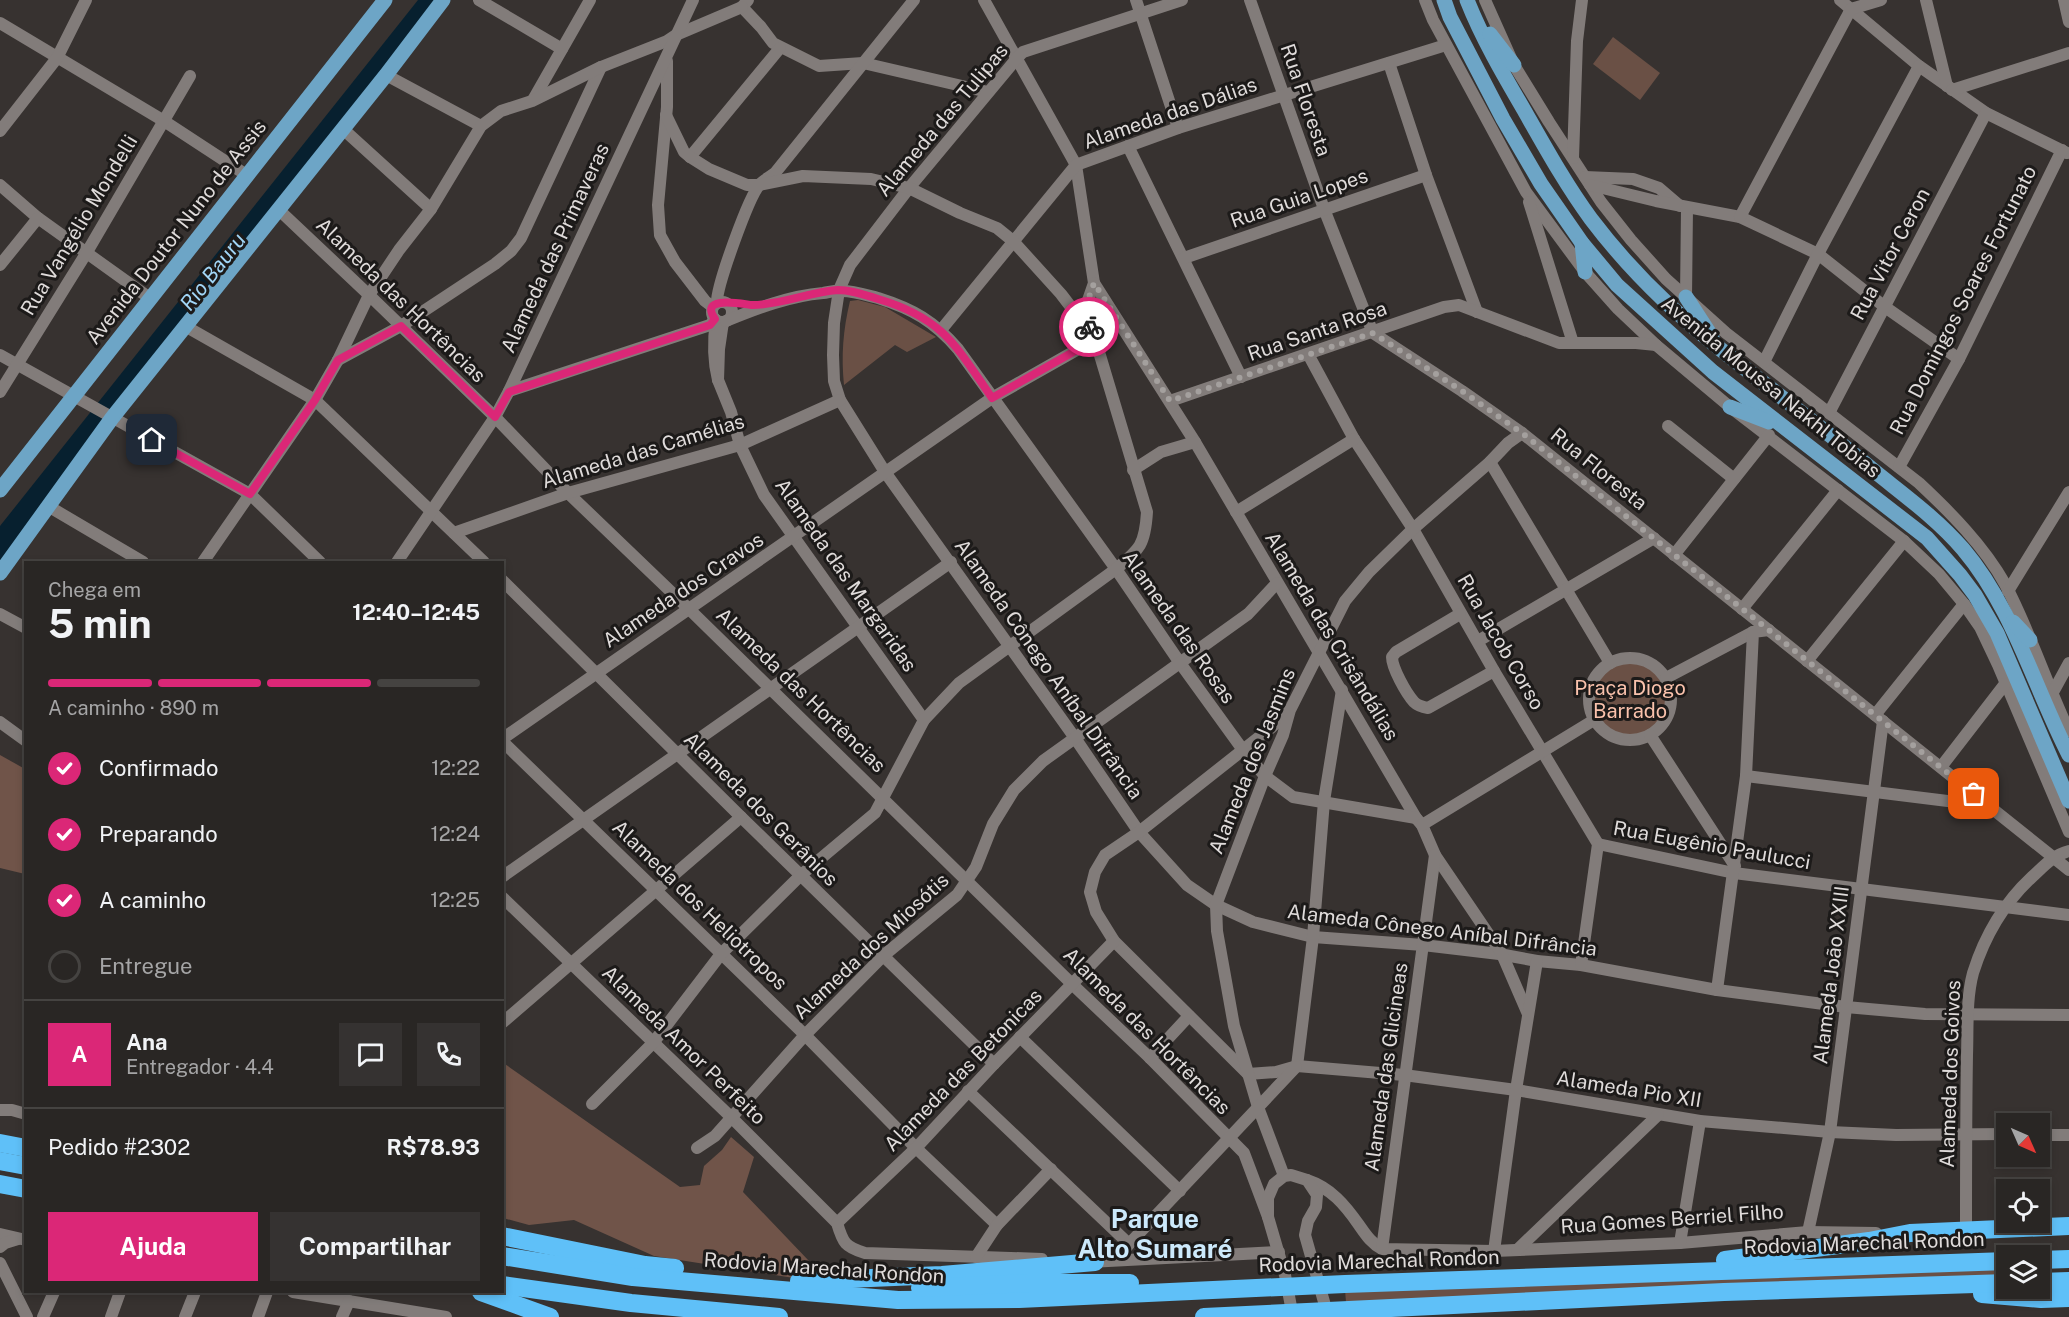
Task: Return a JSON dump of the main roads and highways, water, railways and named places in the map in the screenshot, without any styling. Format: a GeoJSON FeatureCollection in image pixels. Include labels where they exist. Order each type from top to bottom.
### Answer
{"type":"FeatureCollection","features":[{"type":"Feature","properties":{"kind":"highway"},"geometry":{"type":"LineString","coordinates":[[0,1143],[24,1148]]}},
{"type":"Feature","properties":{"kind":"highway"},"geometry":{"type":"LineString","coordinates":[[0,1161],[24,1166]]}},
{"type":"Feature","properties":{"kind":"highway"},"geometry":{"type":"LineString","coordinates":[[0,1184],[24,1189]]}},
{"type":"Feature","properties":{"kind":"highway","name":"Rua Gomes Berriel Filho"},"geometry":{"type":"LineString","coordinates":[[1676,1273],[1692,1264],[1869,1241],[1910,1233],[2069,1226]]}},
{"type":"Feature","properties":{"kind":"highway"},"geometry":{"type":"LineString","coordinates":[[504,1236],[645,1265],[798,1281],[906,1289],[1029,1283],[1148,1283],[1193,1284],[1239,1290]]}},
{"type":"Feature","properties":{"kind":"highway","name":"Rodovia Marechal Rondon"},"geometry":{"type":"LineString","coordinates":[[504,1256],[633,1277],[898,1300],[1019,1299],[1345,1284],[1996,1261]]}},
{"type":"Feature","properties":{"kind":"highway"},"geometry":{"type":"LineString","coordinates":[[2050,1260],[2069,1259]]}},
{"type":"Feature","properties":{"kind":"highway"},"geometry":{"type":"LineString","coordinates":[[798,1281],[942,1275],[1095,1262]]}},
{"type":"Feature","properties":{"kind":"highway"},"geometry":{"type":"LineString","coordinates":[[2050,1282],[2069,1281]]}},
{"type":"Feature","properties":{"kind":"highway"},"geometry":{"type":"LineString","coordinates":[[1204,1317],[1286,1315],[1724,1292],[1996,1283]]}},
{"type":"Feature","properties":{"kind":"highway"},"geometry":{"type":"LineString","coordinates":[[504,1285],[631,1303],[779,1317]]}},
{"type":"Feature","properties":{"kind":"highway"},"geometry":{"type":"LineString","coordinates":[[1878,1288],[2041,1299],[2069,1298]]}},
{"type":"Feature","properties":{"kind":"highway"},"geometry":{"type":"LineString","coordinates":[[485,1293],[550,1317]]}},
{"type":"Feature","properties":{"kind":"main road"},"geometry":{"type":"LineString","coordinates":[[0,573],[112,418],[386,75],[443,0]]}},
{"type":"Feature","properties":{"kind":"main road","name":"Avenida Moussa Nakhl Tobias"},"geometry":{"type":"LineString","coordinates":[[1444,0],[1503,119],[1541,184],[1582,243],[1617,285],[1713,372],[1927,538],[1954,567],[1975,595],[1997,633],[2069,801]]}},
{"type":"Feature","properties":{"kind":"main road","name":"Avenida Doutor Nuno de Assis"},"geometry":{"type":"LineString","coordinates":[[0,490],[248,176],[380,2]]}},
{"type":"Feature","properties":{"kind":"main road"},"geometry":{"type":"LineString","coordinates":[[1469,5],[1514,65]]}},
{"type":"Feature","properties":{"kind":"main road","name":"Avenida Moussa Nakhl Tobias"},"geometry":{"type":"LineString","coordinates":[[1469,5],[1494,58],[1540,138],[1590,218],[1625,260],[1664,301],[1721,350],[1938,522],[1964,550],[2005,614],[2069,755]]}},
{"type":"Feature","properties":{"kind":"main road"},"geometry":{"type":"LineString","coordinates":[[1582,243],[1585,272]]}},
{"type":"Feature","properties":{"kind":"main road"},"geometry":{"type":"LineString","coordinates":[[1686,297],[1721,350]]}},
{"type":"Feature","properties":{"kind":"main road"},"geometry":{"type":"LineString","coordinates":[[1730,407],[1783,427]]}},
{"type":"Feature","properties":{"kind":"main road"},"geometry":{"type":"LineString","coordinates":[[1831,464],[1843,461],[1847,453],[1846,447]]}},
{"type":"Feature","properties":{"kind":"main road"},"geometry":{"type":"LineString","coordinates":[[1854,482],[1857,472],[1870,467]]}},
{"type":"Feature","properties":{"kind":"main road"},"geometry":{"type":"LineString","coordinates":[[2005,614],[2030,640]]}},
{"type":"Feature","properties":{"kind":"main road"},"geometry":{"type":"LineString","coordinates":[[1997,633],[1998,666]]}},
{"type":"Feature","properties":{"kind":"main road"},"geometry":{"type":"LineString","coordinates":[[2026,728],[2048,752]]}},
{"type":"Feature","properties":{"kind":"water","name":"Rio Bauru"},"geometry":{"type":"Polygon","coordinates":[[[418,0],[439,0],[0,565],[0,526],[418,0]]]}},
{"type":"Feature","properties":{"kind":"district","name":"Parque Alto Sumaré"},"geometry":{"type":"Point","coordinates":[1155,1234]}},
{"type":"Feature","properties":{"kind":"park label","name":"Praça Diogo Barrado"},"geometry":{"type":"Point","coordinates":[1630,700]}}]}
